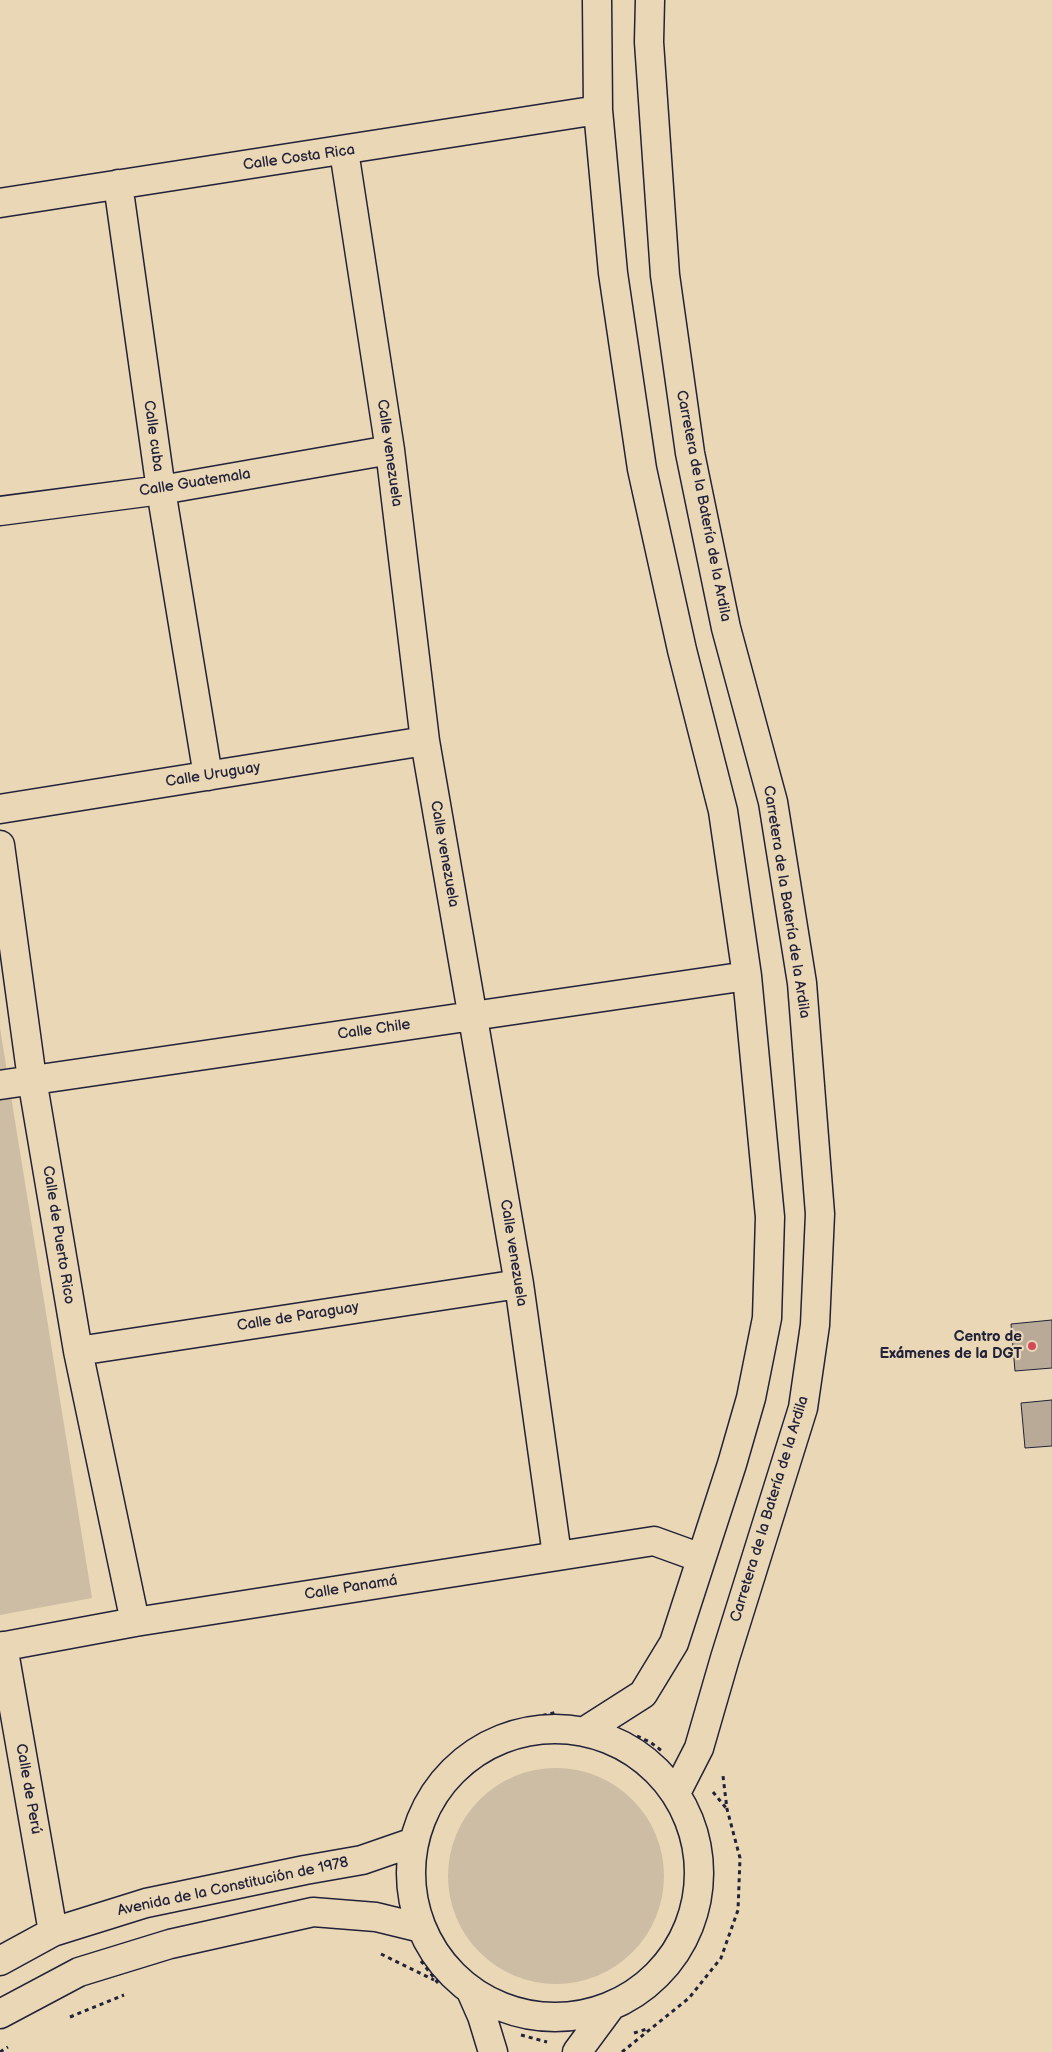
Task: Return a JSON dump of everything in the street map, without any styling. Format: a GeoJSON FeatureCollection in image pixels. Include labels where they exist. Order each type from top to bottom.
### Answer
{"type":"FeatureCollection","features":[{"type":"Feature","properties":{"kind":"street"},"geometry":{"type":"LineString","coordinates":[[593,1726],[639,1755],[657,1770],[682,1782],[698,1849],[700,1874],[694,1911],[688,1930],[660,1971],[634,1994],[611,2006],[579,2015],[548,2017],[525,2014],[500,2007],[471,1991],[448,1971],[433,1951],[421,1928],[413,1898],[410,1869],[404,1846],[436,1790],[454,1770],[477,1752],[506,1737],[531,1730],[593,1726],[643,1694],[674,1643],[735,1455],[750,1398],[767,1318],[770,1217],[747,976],[723,811],[682,650],[642,469],[614,272],[598,110],[597,0]]}},
{"type":"Feature","properties":{"kind":"street","name":"Carretera de la Batería de la Ardila"},"geometry":{"type":"LineString","coordinates":[[650,0],[649,42],[664,275],[690,453],[726,628],[773,802],[802,983],[820,1214],[815,1325],[803,1408],[699,1748],[682,1782]]}},
{"type":"Feature","properties":{"kind":"street","name":"Calle Costa Rica"},"geometry":{"type":"LineString","coordinates":[[0,203],[598,110]]}},
{"type":"Feature","properties":{"kind":"street","name":"Calle venezuela"},"geometry":{"type":"LineString","coordinates":[[344,151],[390,450],[425,741],[519,1284],[557,1555]]}},
{"type":"Feature","properties":{"kind":"street","name":"Calle cuba"},"geometry":{"type":"LineString","coordinates":[[118,184],[161,490],[208,776]]}},
{"type":"Feature","properties":{"kind":"street","name":"Calle Guatemala"},"geometry":{"type":"LineString","coordinates":[[0,511],[161,490],[390,450]]}},
{"type":"Feature","properties":{"kind":"street","name":"Calle Uruguay"},"geometry":{"type":"LineString","coordinates":[[0,809],[425,741]]}},
{"type":"Feature","properties":{"kind":"street","name":"Calle de Puerto Rico"},"geometry":{"type":"LineString","coordinates":[[0,845],[32,1080],[78,1351],[135,1622]]}},
{"type":"Feature","properties":{"kind":"street","name":"Calle Chile"},"geometry":{"type":"LineString","coordinates":[[0,1085],[747,976]]}},
{"type":"Feature","properties":{"kind":"street","name":"Calle de Paraguay"},"geometry":{"type":"LineString","coordinates":[[78,1351],[519,1284]]}},
{"type":"Feature","properties":{"kind":"street","name":"Calle Panamá"},"geometry":{"type":"LineString","coordinates":[[2,1647],[135,1622],[654,1541],[701,1558]]}},
{"type":"Feature","properties":{"kind":"street","name":"Calle de Perú"},"geometry":{"type":"LineString","coordinates":[[2,1647],[53,1932]]}},
{"type":"Feature","properties":{"kind":"street","name":"Avenida de la Constitución de 1978"},"geometry":{"type":"LineString","coordinates":[[0,1961],[53,1932],[146,1903],[362,1860],[404,1846]]}},
{"type":"Feature","properties":{"kind":"street"},"geometry":{"type":"LineString","coordinates":[[0,2014],[79,1972],[170,1944],[313,1912],[376,1917],[421,1928]]}},
{"type":"Feature","properties":{"kind":"street"},"geometry":{"type":"LineString","coordinates":[[471,1991],[482,2016],[493,2052]]}},
{"type":"Feature","properties":{"kind":"street"},"geometry":{"type":"LineString","coordinates":[[577,2052],[611,2006]]}},
{"type":"Feature","properties":{"kind":"path"},"geometry":{"type":"LineString","coordinates":[[404,1846],[397,1831],[428,1784],[467,1745],[513,1722],[563,1711],[585,1714],[593,1726],[650,1742],[682,1782],[704,1780],[727,1809],[740,1858],[738,1910],[721,1958],[689,1998],[622,2052]]}},
{"type":"Feature","properties":{"kind":"path"},"geometry":{"type":"LineString","coordinates":[[378,1952],[436,1982]]}},
{"type":"Feature","properties":{"kind":"path"},"geometry":{"type":"LineString","coordinates":[[66,2018],[130,1993]]}},
{"type":"Feature","properties":{"kind":"path"},"geometry":{"type":"LineString","coordinates":[[0,2052],[15,2044]]}},
{"type":"Feature","properties":{"kind":"shaded area"},"geometry":{"type":"Polygon","coordinates":[[[0,1028],[92,1598],[0,1615],[0,1028]]]}},
{"type":"Feature","properties":{"kind":"shaded area"},"geometry":{"type":"Polygon","coordinates":[[[556,1768],[577,1770],[597,1776],[616,1786],[632,1800],[646,1816],[656,1835],[662,1855],[664,1876],[662,1897],[656,1917],[646,1936],[632,1952],[616,1966],[597,1976],[577,1982],[556,1984],[535,1982],[515,1976],[496,1966],[480,1952],[466,1936],[456,1917],[450,1897],[448,1876],[450,1855],[456,1835],[466,1816],[480,1800],[496,1786],[515,1776],[535,1770],[556,1768]]]}},
{"type":"Feature","properties":{"kind":"building","name":"Centro de Exámenes de la DGT"},"geometry":{"type":"Polygon","coordinates":[[[1052,1320],[1052,1368],[1015,1371],[1011,1324],[1052,1320]]]}},
{"type":"Feature","properties":{"kind":"building","name":"Centro de Exámenes de la DGT"},"geometry":{"type":"Polygon","coordinates":[[[1052,1400],[1052,1446],[1025,1448],[1021,1403],[1052,1400]]]}},
{"type":"Feature","properties":{"kind":"place","name":"Centro de Exámenes de la DGT"},"geometry":{"type":"Point","coordinates":[1032,1346]}}]}
